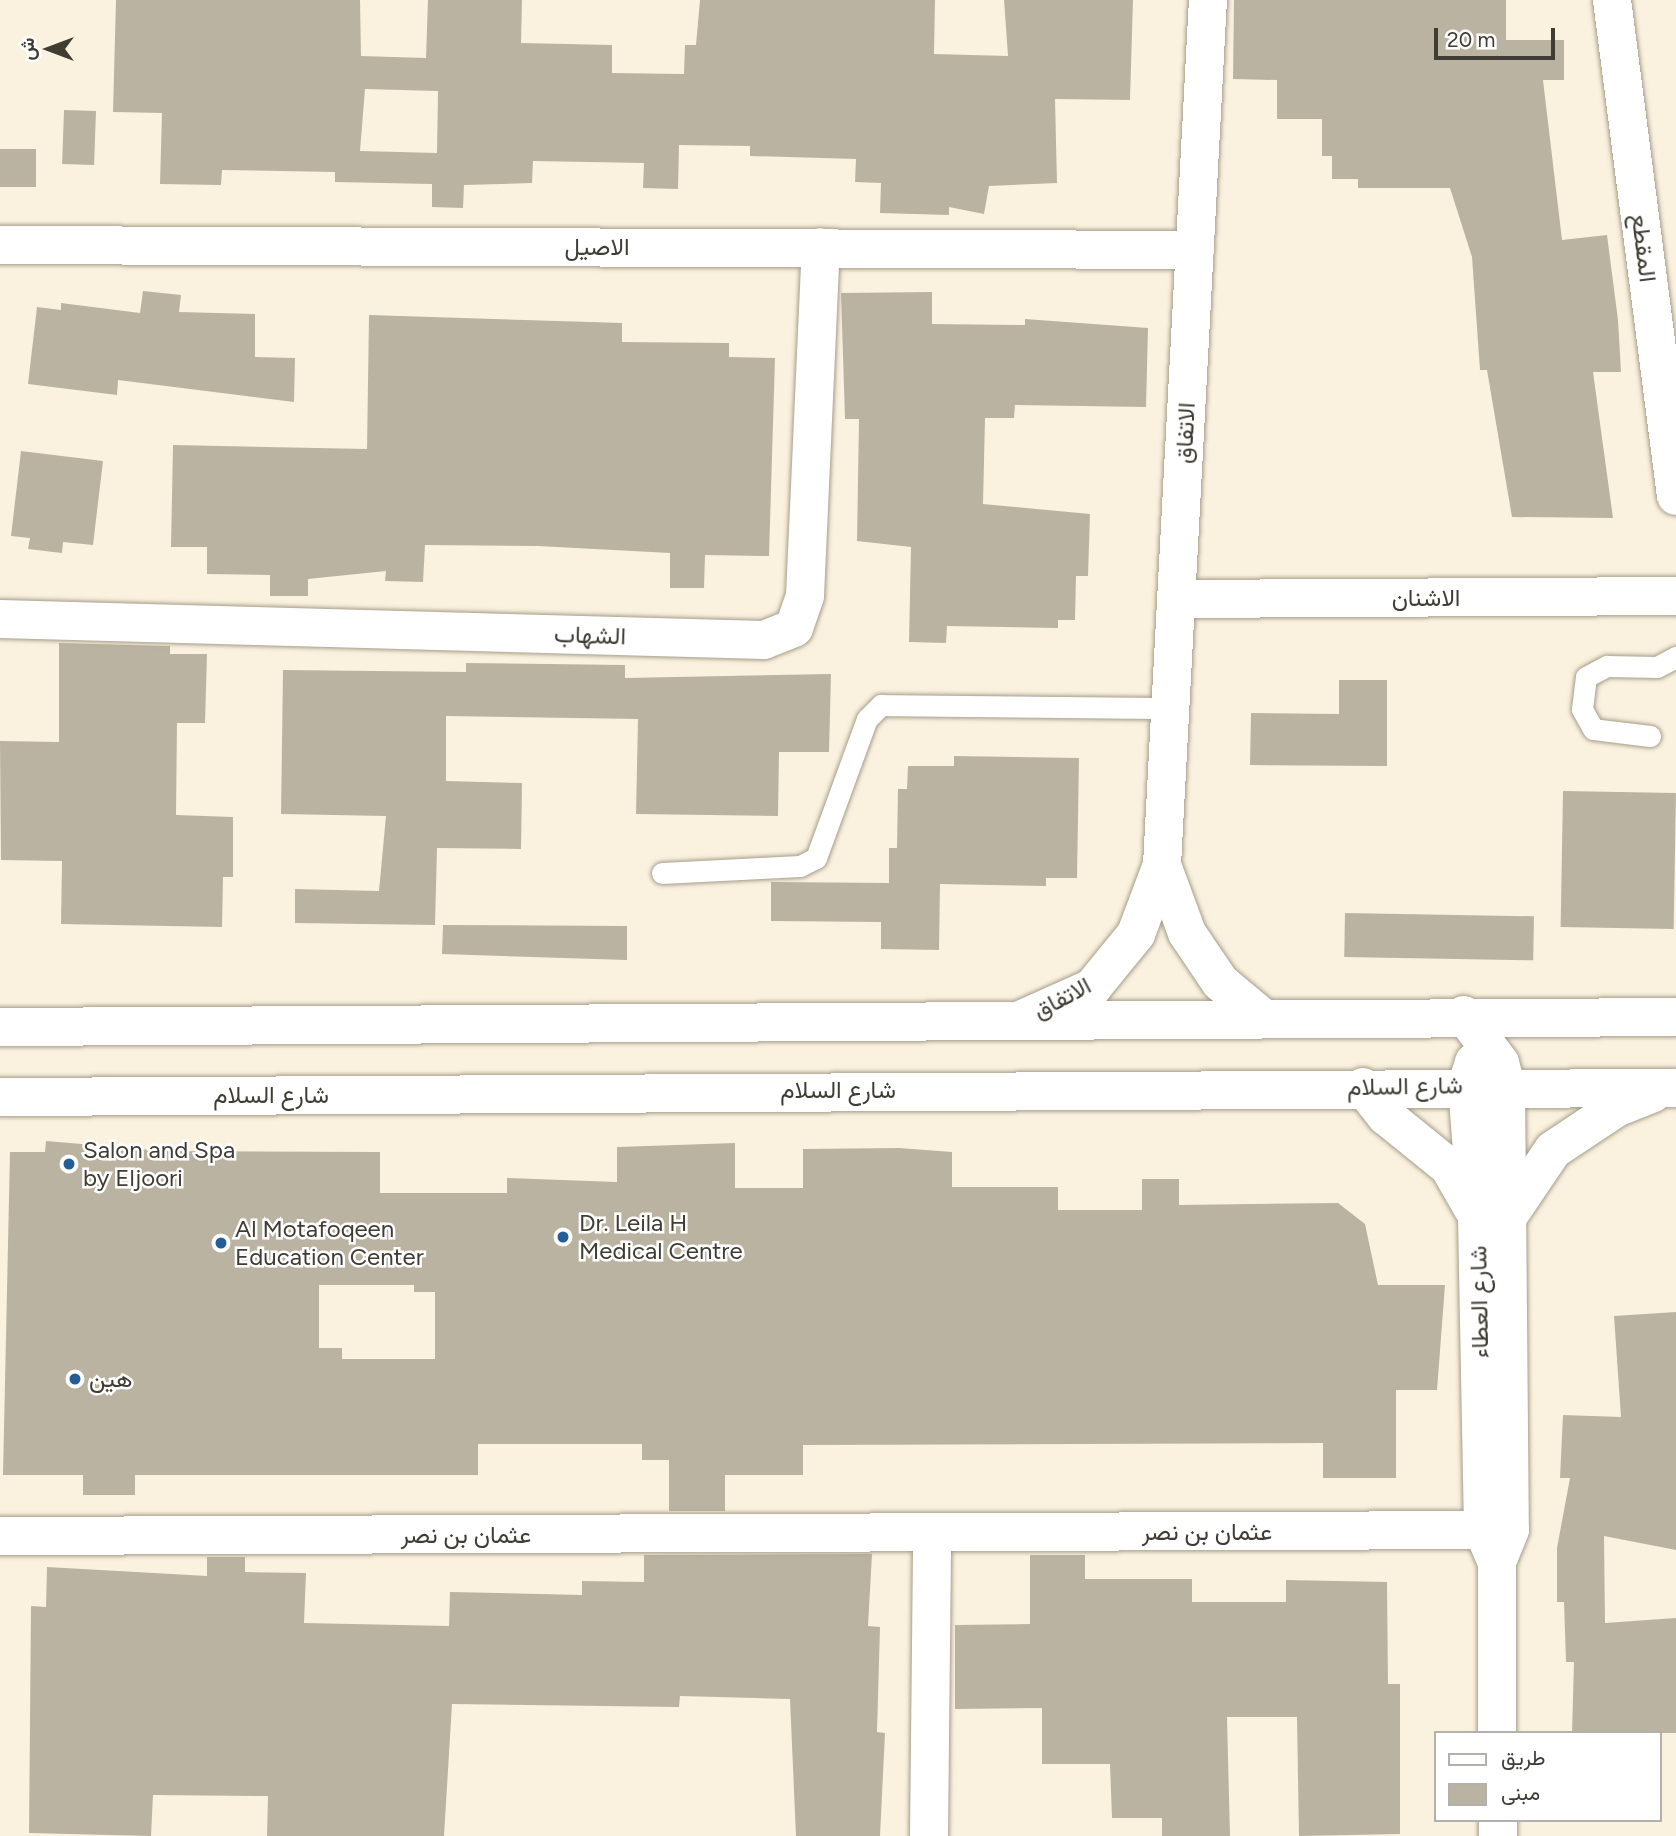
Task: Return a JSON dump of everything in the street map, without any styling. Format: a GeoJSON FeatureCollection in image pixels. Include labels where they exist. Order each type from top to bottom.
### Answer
{"type":"FeatureCollection","features":[{"type":"Feature","properties":{"kind":"street","name":"الاتفاق"},"geometry":{"type":"LineString","coordinates":[[1020,1020],[1092,988],[1136,934],[1161,865],[1208,0]]}},
{"type":"Feature","properties":{"kind":"street","name":"المقطع"},"geometry":{"type":"LineString","coordinates":[[1612,0],[1676,496]]}},
{"type":"Feature","properties":{"kind":"street","name":"الاصيل"},"geometry":{"type":"LineString","coordinates":[[0,246],[1195,250]]}},
{"type":"Feature","properties":{"kind":"street","name":"الشهاب"},"geometry":{"type":"LineString","coordinates":[[0,619],[764,640],[794,628],[805,596],[821,247]]}},
{"type":"Feature","properties":{"kind":"street","name":"الاشنان"},"geometry":{"type":"LineString","coordinates":[[1176,599],[1676,596]]}},
{"type":"Feature","properties":{"kind":"street","name":"الاتفاق"},"geometry":{"type":"LineString","coordinates":[[1161,865],[1187,933],[1220,982],[1264,1018]]}},
{"type":"Feature","properties":{"kind":"street"},"geometry":{"type":"LineString","coordinates":[[0,1027],[1264,1018],[1476,1029],[1518,1015],[1676,1017]]}},
{"type":"Feature","properties":{"kind":"street"},"geometry":{"type":"LineString","coordinates":[[1466,1086],[1476,1029]]}},
{"type":"Feature","properties":{"kind":"street","name":"شارع العطاء"},"geometry":{"type":"LineString","coordinates":[[1476,1029],[1506,1085],[1493,1216]]}},
{"type":"Feature","properties":{"kind":"street","name":"شارع السلام"},"geometry":{"type":"LineString","coordinates":[[0,1097],[1506,1085],[1671,1088]]}},
{"type":"Feature","properties":{"kind":"street","name":"شارع العطاء"},"geometry":{"type":"LineString","coordinates":[[1466,1086],[1493,1216],[1510,1531],[1490,1546],[1497,1731]]}},
{"type":"Feature","properties":{"kind":"street"},"geometry":{"type":"LineString","coordinates":[[1363,1087],[1386,1116],[1448,1167],[1493,1216],[1553,1150],[1616,1108],[1671,1088]]}},
{"type":"Feature","properties":{"kind":"street"},"geometry":{"type":"LineString","coordinates":[[929,1836],[932,1534]]}},
{"type":"Feature","properties":{"kind":"street","name":"عثمان بن نصر"},"geometry":{"type":"LineString","coordinates":[[0,1536],[932,1534],[1490,1546]]}},
{"type":"Feature","properties":{"kind":"lane"},"geometry":{"type":"LineString","coordinates":[[1650,736],[1593,730],[1582,709],[1586,677],[1607,666],[1657,667],[1676,657]]}},
{"type":"Feature","properties":{"kind":"lane"},"geometry":{"type":"LineString","coordinates":[[662,873],[800,866],[816,858],[867,719],[881,705],[1170,708]]}},
{"type":"Feature","properties":{"kind":"building"},"geometry":{"type":"Polygon","coordinates":[[[116,0],[360,0],[361,56],[426,58],[428,0],[522,0],[521,43],[612,45],[612,73],[684,74],[685,45],[696,45],[700,0],[935,0],[934,54],[1008,56],[1004,0],[1133,0],[1130,100],[1055,99],[1057,183],[989,186],[984,214],[949,207],[949,215],[880,213],[881,183],[855,182],[856,159],[750,156],[750,146],[679,145],[678,189],[643,188],[644,163],[533,161],[532,183],[464,185],[463,208],[432,207],[432,184],[335,182],[335,172],[222,170],[221,185],[160,184],[162,113],[113,112],[116,0]],[[365,89],[360,151],[437,153],[438,91],[365,89]]]}},
{"type":"Feature","properties":{"kind":"building"},"geometry":{"type":"Polygon","coordinates":[[[1234,0],[1506,0],[1506,40],[1564,40],[1564,80],[1543,80],[1562,240],[1607,235],[1618,320],[1621,372],[1593,372],[1613,518],[1512,517],[1487,370],[1480,370],[1472,257],[1450,188],[1358,188],[1358,179],[1332,179],[1332,156],[1322,156],[1322,119],[1277,119],[1277,80],[1233,79],[1234,0]]]}},
{"type":"Feature","properties":{"kind":"building"},"geometry":{"type":"Polygon","coordinates":[[[64,110],[96,111],[94,165],[62,164],[64,110]]]}},
{"type":"Feature","properties":{"kind":"building"},"geometry":{"type":"Polygon","coordinates":[[[0,149],[36,149],[36,187],[0,187],[0,149]]]}},
{"type":"Feature","properties":{"kind":"building"},"geometry":{"type":"Polygon","coordinates":[[[143,291],[181,295],[179,312],[255,314],[255,357],[295,358],[294,402],[118,380],[117,395],[28,384],[37,307],[61,310],[61,303],[140,313],[143,291]]]}},
{"type":"Feature","properties":{"kind":"building"},"geometry":{"type":"Polygon","coordinates":[[[932,292],[932,324],[1025,325],[1025,319],[1148,328],[1146,407],[1015,405],[1014,418],[985,418],[983,504],[1090,514],[1088,576],[1076,576],[1075,620],[1058,620],[1058,628],[947,626],[946,643],[909,642],[911,547],[857,541],[859,419],[845,419],[841,293],[932,292]]]}},
{"type":"Feature","properties":{"kind":"building"},"geometry":{"type":"Polygon","coordinates":[[[369,315],[622,323],[622,342],[729,343],[729,357],[775,358],[769,556],[705,555],[704,588],[670,588],[670,553],[538,546],[425,545],[423,582],[385,581],[386,571],[308,579],[308,596],[270,596],[270,575],[207,574],[207,547],[171,547],[173,445],[367,449],[369,315]]]}},
{"type":"Feature","properties":{"kind":"building"},"geometry":{"type":"Polygon","coordinates":[[[21,451],[103,461],[93,545],[63,542],[62,553],[28,549],[30,538],[11,536],[21,451]]]}},
{"type":"Feature","properties":{"kind":"building"},"geometry":{"type":"Polygon","coordinates":[[[59,643],[170,646],[170,654],[207,654],[205,723],[177,723],[176,815],[233,817],[233,877],[223,877],[222,927],[61,924],[62,861],[1,860],[0,741],[59,742],[59,643]]]}},
{"type":"Feature","properties":{"kind":"building"},"geometry":{"type":"Polygon","coordinates":[[[466,663],[625,665],[625,678],[831,674],[829,752],[779,752],[778,816],[636,814],[638,719],[446,716],[446,781],[522,783],[521,849],[437,848],[435,925],[295,923],[295,889],[379,891],[386,816],[281,814],[283,670],[466,672],[466,663]]]}},
{"type":"Feature","properties":{"kind":"building"},"geometry":{"type":"Polygon","coordinates":[[[1339,680],[1387,680],[1387,766],[1250,765],[1251,713],[1339,714],[1339,680]]]}},
{"type":"Feature","properties":{"kind":"building"},"geometry":{"type":"Polygon","coordinates":[[[954,756],[1079,758],[1077,878],[1046,878],[1046,886],[940,884],[939,950],[881,949],[881,922],[771,921],[771,882],[889,883],[889,848],[897,848],[898,789],[907,789],[908,766],[954,766],[954,756]]]}},
{"type":"Feature","properties":{"kind":"building"},"geometry":{"type":"Polygon","coordinates":[[[1563,791],[1676,793],[1674,929],[1561,927],[1563,791]]]}},
{"type":"Feature","properties":{"kind":"building"},"geometry":{"type":"Polygon","coordinates":[[[1345,913],[1534,916],[1533,960],[1344,957],[1345,913]]]}},
{"type":"Feature","properties":{"kind":"building"},"geometry":{"type":"Polygon","coordinates":[[[443,925],[627,926],[627,960],[442,954],[443,925]]]}},
{"type":"Feature","properties":{"kind":"building"},"geometry":{"type":"Polygon","coordinates":[[[46,1141],[164,1151],[380,1152],[380,1193],[507,1193],[507,1178],[617,1182],[617,1147],[735,1143],[735,1188],[803,1188],[803,1149],[899,1148],[952,1152],[952,1187],[1058,1187],[1058,1210],[1142,1210],[1142,1179],[1179,1179],[1179,1205],[1338,1203],[1365,1224],[1378,1285],[1445,1285],[1437,1390],[1396,1390],[1396,1478],[1323,1478],[1323,1443],[803,1445],[803,1475],[725,1475],[725,1511],[669,1511],[669,1460],[642,1460],[642,1444],[478,1444],[478,1475],[135,1475],[135,1495],[83,1495],[83,1475],[3,1475],[10,1152],[45,1152],[46,1141]],[[319,1285],[319,1348],[342,1348],[342,1359],[435,1359],[435,1292],[414,1292],[414,1285],[319,1285]]]}},
{"type":"Feature","properties":{"kind":"building"},"geometry":{"type":"Polygon","coordinates":[[[1676,1312],[1676,1550],[1604,1536],[1605,1623],[1676,1618],[1676,1733],[1572,1731],[1574,1662],[1566,1662],[1564,1602],[1557,1602],[1557,1548],[1570,1478],[1560,1478],[1563,1415],[1621,1417],[1614,1316],[1676,1312]]]}},
{"type":"Feature","properties":{"kind":"building"},"geometry":{"type":"Polygon","coordinates":[[[872,1554],[868,1626],[880,1627],[877,1732],[885,1733],[880,1836],[796,1836],[790,1699],[680,1696],[679,1707],[452,1704],[444,1836],[267,1836],[268,1796],[153,1795],[151,1836],[29,1833],[31,1606],[46,1607],[47,1567],[207,1576],[207,1557],[245,1557],[245,1572],[306,1573],[304,1623],[449,1626],[450,1592],[582,1595],[582,1581],[644,1582],[644,1555],[872,1554]]]}},
{"type":"Feature","properties":{"kind":"building"},"geometry":{"type":"Polygon","coordinates":[[[1030,1555],[1085,1555],[1085,1579],[1192,1579],[1192,1602],[1286,1602],[1286,1580],[1387,1582],[1388,1684],[1400,1684],[1400,1834],[1299,1836],[1297,1717],[1227,1717],[1230,1836],[1162,1836],[1162,1818],[1112,1818],[1110,1764],[1042,1764],[1042,1708],[955,1709],[955,1625],[1030,1624],[1030,1555]]]}},
{"type":"Feature","properties":{"kind":"place","name":"Salon and Spa by Eljoori"},"geometry":{"type":"Point","coordinates":[69,1164]}},
{"type":"Feature","properties":{"kind":"place","name":"Dr. Leila H Medical Centre"},"geometry":{"type":"Point","coordinates":[563,1237]}},
{"type":"Feature","properties":{"kind":"place","name":"Al Motafoqeen Education Center"},"geometry":{"type":"Point","coordinates":[221,1243]}},
{"type":"Feature","properties":{"kind":"place","name":"هين"},"geometry":{"type":"Point","coordinates":[75,1379]}}]}
